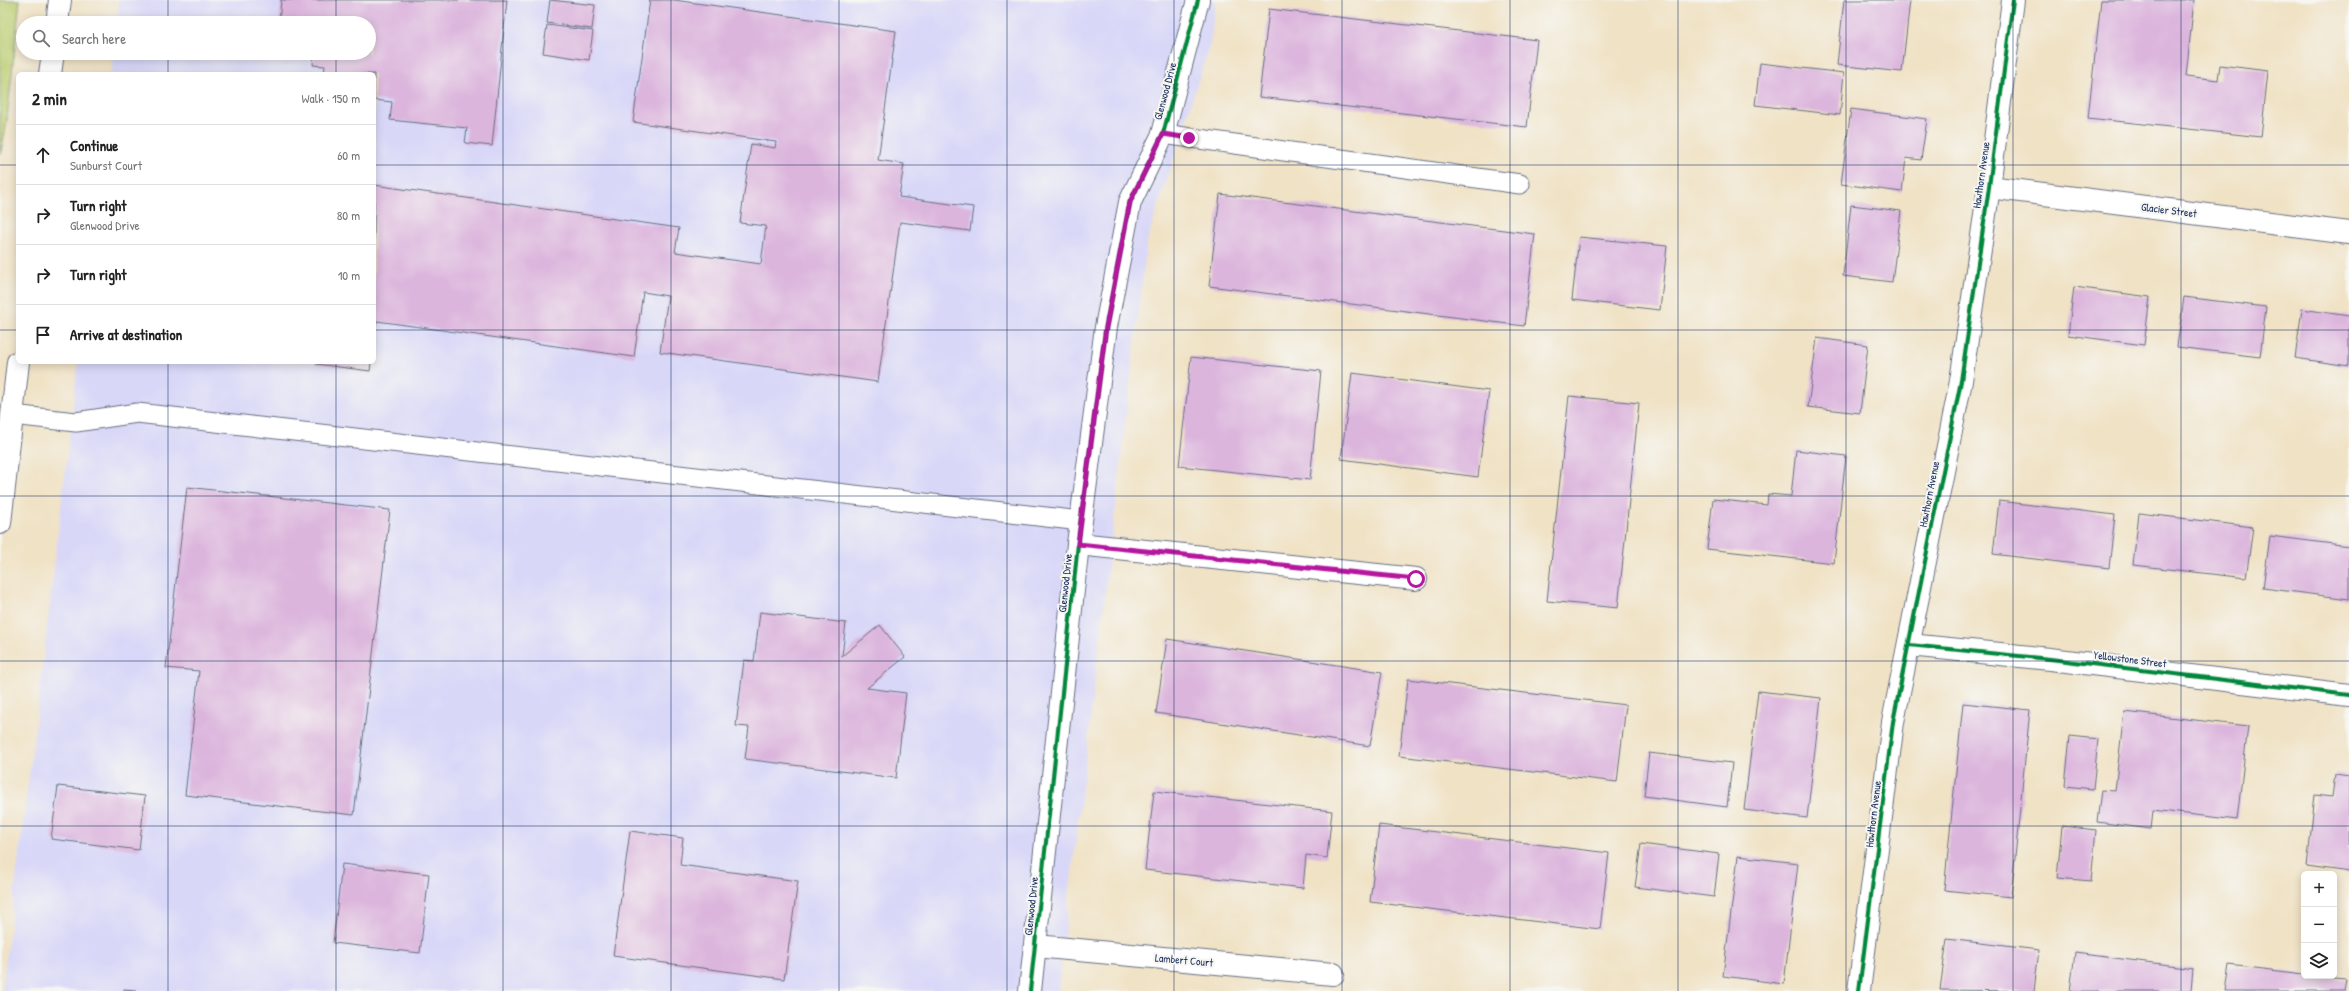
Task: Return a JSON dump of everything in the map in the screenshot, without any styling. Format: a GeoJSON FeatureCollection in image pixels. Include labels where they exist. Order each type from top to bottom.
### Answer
{"type":"FeatureCollection","features":[{"type":"Feature","properties":{"kind":"street"},"geometry":{"type":"LineString","coordinates":[[58,16],[60,0]]}},
{"type":"Feature","properties":{"kind":"street","name":"Glenwood Drive"},"geometry":{"type":"LineString","coordinates":[[1030,991],[1078,544],[1106,327],[1130,202],[1163,134],[1198,0]]}},
{"type":"Feature","properties":{"kind":"street","name":"Hawthorn Avenue"},"geometry":{"type":"LineString","coordinates":[[1859,991],[1893,722],[1961,381],[1989,187],[2013,0]]}},
{"type":"Feature","properties":{"kind":"street"},"geometry":{"type":"LineString","coordinates":[[50,72],[52,60]]}},
{"type":"Feature","properties":{"kind":"street","name":"Glacier Street"},"geometry":{"type":"LineString","coordinates":[[1989,187],[2349,233]]}},
{"type":"Feature","properties":{"kind":"street"},"geometry":{"type":"LineString","coordinates":[[0,523],[18,364]]}},
{"type":"Feature","properties":{"kind":"street"},"geometry":{"type":"LineString","coordinates":[[1078,544],[1416,579]]}},
{"type":"Feature","properties":{"kind":"street","name":"Yellowstone Street"},"geometry":{"type":"LineString","coordinates":[[1909,645],[2050,659],[2349,695]]}},
{"type":"Feature","properties":{"kind":"street","name":"Lambert Court"},"geometry":{"type":"LineString","coordinates":[[1036,946],[1333,974]]}},
{"type":"Feature","properties":{"kind":"lane"},"geometry":{"type":"LineString","coordinates":[[1163,134],[1520,184]]}},
{"type":"Feature","properties":{"kind":"lane"},"geometry":{"type":"LineString","coordinates":[[12,415],[76,422],[137,413],[1081,521]]}},
{"type":"Feature","properties":{"kind":"shaded area"},"geometry":{"type":"Polygon","coordinates":[[[119,0],[1216,0],[1210,44],[1147,241],[1058,991],[2,991],[39,696],[78,364],[376,364],[376,72],[111,72],[112,60],[376,60],[376,16],[118,16],[119,0]]]}},
{"type":"Feature","properties":{"kind":"green space"},"geometry":{"type":"Polygon","coordinates":[[[0,0],[20,0],[18,16],[16,16],[16,37],[6,128],[0,155],[0,0]]]}},
{"type":"Feature","properties":{"kind":"building"},"geometry":{"type":"Polygon","coordinates":[[[281,0],[507,0],[492,146],[465,143],[467,128],[390,120],[392,102],[376,100],[376,72],[324,72],[325,66],[313,65],[313,60],[376,60],[376,16],[280,16],[281,0]]]}},
{"type":"Feature","properties":{"kind":"building"},"geometry":{"type":"Polygon","coordinates":[[[550,0],[595,5],[592,29],[547,23],[550,0]]]}},
{"type":"Feature","properties":{"kind":"building"},"geometry":{"type":"Polygon","coordinates":[[[650,0],[674,0],[896,31],[878,160],[904,164],[899,197],[973,207],[970,231],[900,222],[878,382],[660,352],[668,296],[643,292],[634,357],[377,321],[376,325],[376,185],[679,228],[675,252],[761,264],[766,226],[740,223],[751,144],[775,148],[776,142],[633,122],[650,0]]]}},
{"type":"Feature","properties":{"kind":"building"},"geometry":{"type":"Polygon","coordinates":[[[1844,0],[1910,0],[1902,72],[1837,65],[1844,0]]]}},
{"type":"Feature","properties":{"kind":"building"},"geometry":{"type":"Polygon","coordinates":[[[2101,0],[2194,0],[2186,76],[2218,80],[2220,65],[2268,71],[2261,137],[2088,118],[2101,0]]]}},
{"type":"Feature","properties":{"kind":"building"},"geometry":{"type":"Polygon","coordinates":[[[1269,9],[1537,40],[1527,127],[1259,97],[1269,9]]]}},
{"type":"Feature","properties":{"kind":"building"},"geometry":{"type":"Polygon","coordinates":[[[547,25],[593,31],[589,60],[543,53],[547,25]]]}},
{"type":"Feature","properties":{"kind":"building"},"geometry":{"type":"Polygon","coordinates":[[[1760,63],[1844,73],[1840,115],[1755,105],[1760,63]]]}},
{"type":"Feature","properties":{"kind":"building"},"geometry":{"type":"Polygon","coordinates":[[[1851,109],[1927,119],[1921,160],[1906,158],[1902,192],[1841,184],[1851,109]]]}},
{"type":"Feature","properties":{"kind":"building"},"geometry":{"type":"Polygon","coordinates":[[[1220,194],[1535,234],[1524,326],[1209,286],[1220,194]]]}},
{"type":"Feature","properties":{"kind":"building"},"geometry":{"type":"Polygon","coordinates":[[[1851,205],[1901,211],[1892,282],[1843,276],[1851,205]]]}},
{"type":"Feature","properties":{"kind":"building"},"geometry":{"type":"Polygon","coordinates":[[[1579,237],[1667,246],[1660,310],[1572,300],[1579,237]]]}},
{"type":"Feature","properties":{"kind":"building"},"geometry":{"type":"Polygon","coordinates":[[[2074,287],[2150,297],[2144,345],[2068,335],[2074,287]]]}},
{"type":"Feature","properties":{"kind":"building"},"geometry":{"type":"Polygon","coordinates":[[[2184,297],[2266,307],[2260,357],[2177,347],[2184,297]]]}},
{"type":"Feature","properties":{"kind":"building"},"geometry":{"type":"Polygon","coordinates":[[[2302,309],[2349,316],[2349,366],[2295,358],[2302,309]]]}},
{"type":"Feature","properties":{"kind":"building"},"geometry":{"type":"Polygon","coordinates":[[[1817,338],[1868,345],[1860,413],[1808,407],[1817,338]]]}},
{"type":"Feature","properties":{"kind":"building"},"geometry":{"type":"Polygon","coordinates":[[[1191,357],[1321,371],[1310,480],[1179,466],[1191,357]]]}},
{"type":"Feature","properties":{"kind":"building"},"geometry":{"type":"Polygon","coordinates":[[[316,364],[371,364],[370,371],[316,364]]]}},
{"type":"Feature","properties":{"kind":"building"},"geometry":{"type":"Polygon","coordinates":[[[1352,373],[1489,391],[1478,477],[1341,459],[1352,373]]]}},
{"type":"Feature","properties":{"kind":"building"},"geometry":{"type":"Polygon","coordinates":[[[1569,396],[1639,403],[1618,608],[1547,601],[1569,396]]]}},
{"type":"Feature","properties":{"kind":"building"},"geometry":{"type":"Polygon","coordinates":[[[1796,450],[1846,456],[1834,563],[1707,549],[1713,499],[1767,505],[1768,494],[1791,496],[1796,450]]]}},
{"type":"Feature","properties":{"kind":"building"},"geometry":{"type":"Polygon","coordinates":[[[187,487],[390,510],[354,815],[185,795],[199,671],[166,668],[187,487]]]}},
{"type":"Feature","properties":{"kind":"building"},"geometry":{"type":"Polygon","coordinates":[[[1999,501],[2115,515],[2109,568],[1993,554],[1999,501]]]}},
{"type":"Feature","properties":{"kind":"building"},"geometry":{"type":"Polygon","coordinates":[[[2139,513],[2253,527],[2246,578],[2133,565],[2139,513]]]}},
{"type":"Feature","properties":{"kind":"building"},"geometry":{"type":"Polygon","coordinates":[[[2270,536],[2349,546],[2349,599],[2263,588],[2270,536]]]}},
{"type":"Feature","properties":{"kind":"building"},"geometry":{"type":"Polygon","coordinates":[[[760,612],[846,623],[842,656],[880,625],[905,657],[867,688],[906,693],[896,778],[745,759],[749,727],[736,726],[744,660],[754,661],[760,612]]]}},
{"type":"Feature","properties":{"kind":"building"},"geometry":{"type":"Polygon","coordinates":[[[1167,639],[1382,672],[1370,746],[1156,713],[1167,639]]]}},
{"type":"Feature","properties":{"kind":"building"},"geometry":{"type":"Polygon","coordinates":[[[1408,679],[1626,705],[1617,782],[1399,756],[1408,679]]]}},
{"type":"Feature","properties":{"kind":"building"},"geometry":{"type":"Polygon","coordinates":[[[1758,691],[1821,698],[1807,818],[1744,810],[1758,691]]]}},
{"type":"Feature","properties":{"kind":"building"},"geometry":{"type":"Polygon","coordinates":[[[1963,703],[2030,710],[2011,897],[1944,890],[1963,703]]]}},
{"type":"Feature","properties":{"kind":"building"},"geometry":{"type":"Polygon","coordinates":[[[2124,712],[2248,726],[2237,820],[2153,810],[2151,829],[2097,822],[2101,790],[2115,791],[2124,712]]]}},
{"type":"Feature","properties":{"kind":"building"},"geometry":{"type":"Polygon","coordinates":[[[2070,736],[2098,739],[2093,789],[2065,786],[2070,736]]]}},
{"type":"Feature","properties":{"kind":"building"},"geometry":{"type":"Polygon","coordinates":[[[1649,753],[1732,763],[1727,807],[1644,796],[1649,753]]]}},
{"type":"Feature","properties":{"kind":"building"},"geometry":{"type":"Polygon","coordinates":[[[2335,774],[2349,776],[2349,872],[2307,866],[2315,795],[2332,797],[2335,774]]]}},
{"type":"Feature","properties":{"kind":"building"},"geometry":{"type":"Polygon","coordinates":[[[58,786],[145,796],[139,850],[51,839],[58,786]]]}},
{"type":"Feature","properties":{"kind":"building"},"geometry":{"type":"Polygon","coordinates":[[[1154,791],[1332,811],[1327,858],[1306,855],[1303,888],[1145,870],[1154,791]]]}},
{"type":"Feature","properties":{"kind":"building"},"geometry":{"type":"Polygon","coordinates":[[[1379,825],[1609,853],[1600,929],[1370,902],[1379,825]]]}},
{"type":"Feature","properties":{"kind":"building"},"geometry":{"type":"Polygon","coordinates":[[[2062,826],[2096,830],[2091,881],[2057,878],[2062,826]]]}},
{"type":"Feature","properties":{"kind":"building"},"geometry":{"type":"Polygon","coordinates":[[[630,831],[683,838],[680,865],[798,881],[784,979],[613,956],[630,831]]]}},
{"type":"Feature","properties":{"kind":"building"},"geometry":{"type":"Polygon","coordinates":[[[1641,844],[1719,854],[1714,897],[1635,887],[1641,844]]]}},
{"type":"Feature","properties":{"kind":"building"},"geometry":{"type":"Polygon","coordinates":[[[1738,856],[1798,863],[1784,984],[1723,976],[1738,856]]]}},
{"type":"Feature","properties":{"kind":"building"},"geometry":{"type":"Polygon","coordinates":[[[342,864],[429,874],[420,953],[333,943],[342,864]]]}},
{"type":"Feature","properties":{"kind":"building"},"geometry":{"type":"Polygon","coordinates":[[[1947,939],[2039,950],[2034,991],[1940,990],[1947,939]]]}},
{"type":"Feature","properties":{"kind":"building"},"geometry":{"type":"Polygon","coordinates":[[[2075,953],[2193,968],[2191,991],[2070,991],[2075,953]]]}},
{"type":"Feature","properties":{"kind":"building"},"geometry":{"type":"Polygon","coordinates":[[[2229,965],[2301,974],[2301,979],[2346,979],[2344,991],[2225,991],[2229,965]]]}},
{"type":"Feature","properties":{"kind":"building"},"geometry":{"type":"Polygon","coordinates":[[[124,989],[136,990],[136,991],[124,991],[124,989]]]}},
{"type":"Feature","properties":{"kind":"cycle path"},"geometry":{"type":"LineString","coordinates":[[1030,991],[1078,544],[1106,327],[1130,202],[1163,134],[1198,0]]}},
{"type":"Feature","properties":{"kind":"cycle path"},"geometry":{"type":"LineString","coordinates":[[1859,991],[1893,722],[1961,381],[1989,187],[2013,0]]}},
{"type":"Feature","properties":{"kind":"cycle path"},"geometry":{"type":"LineString","coordinates":[[1909,645],[2050,659],[2349,695]]}},
{"type":"Feature","properties":{"kind":"route"},"geometry":{"type":"LineString","coordinates":[[1189,138],[1163,134],[1130,202],[1106,327],[1078,544],[1416,579]]}}]}
